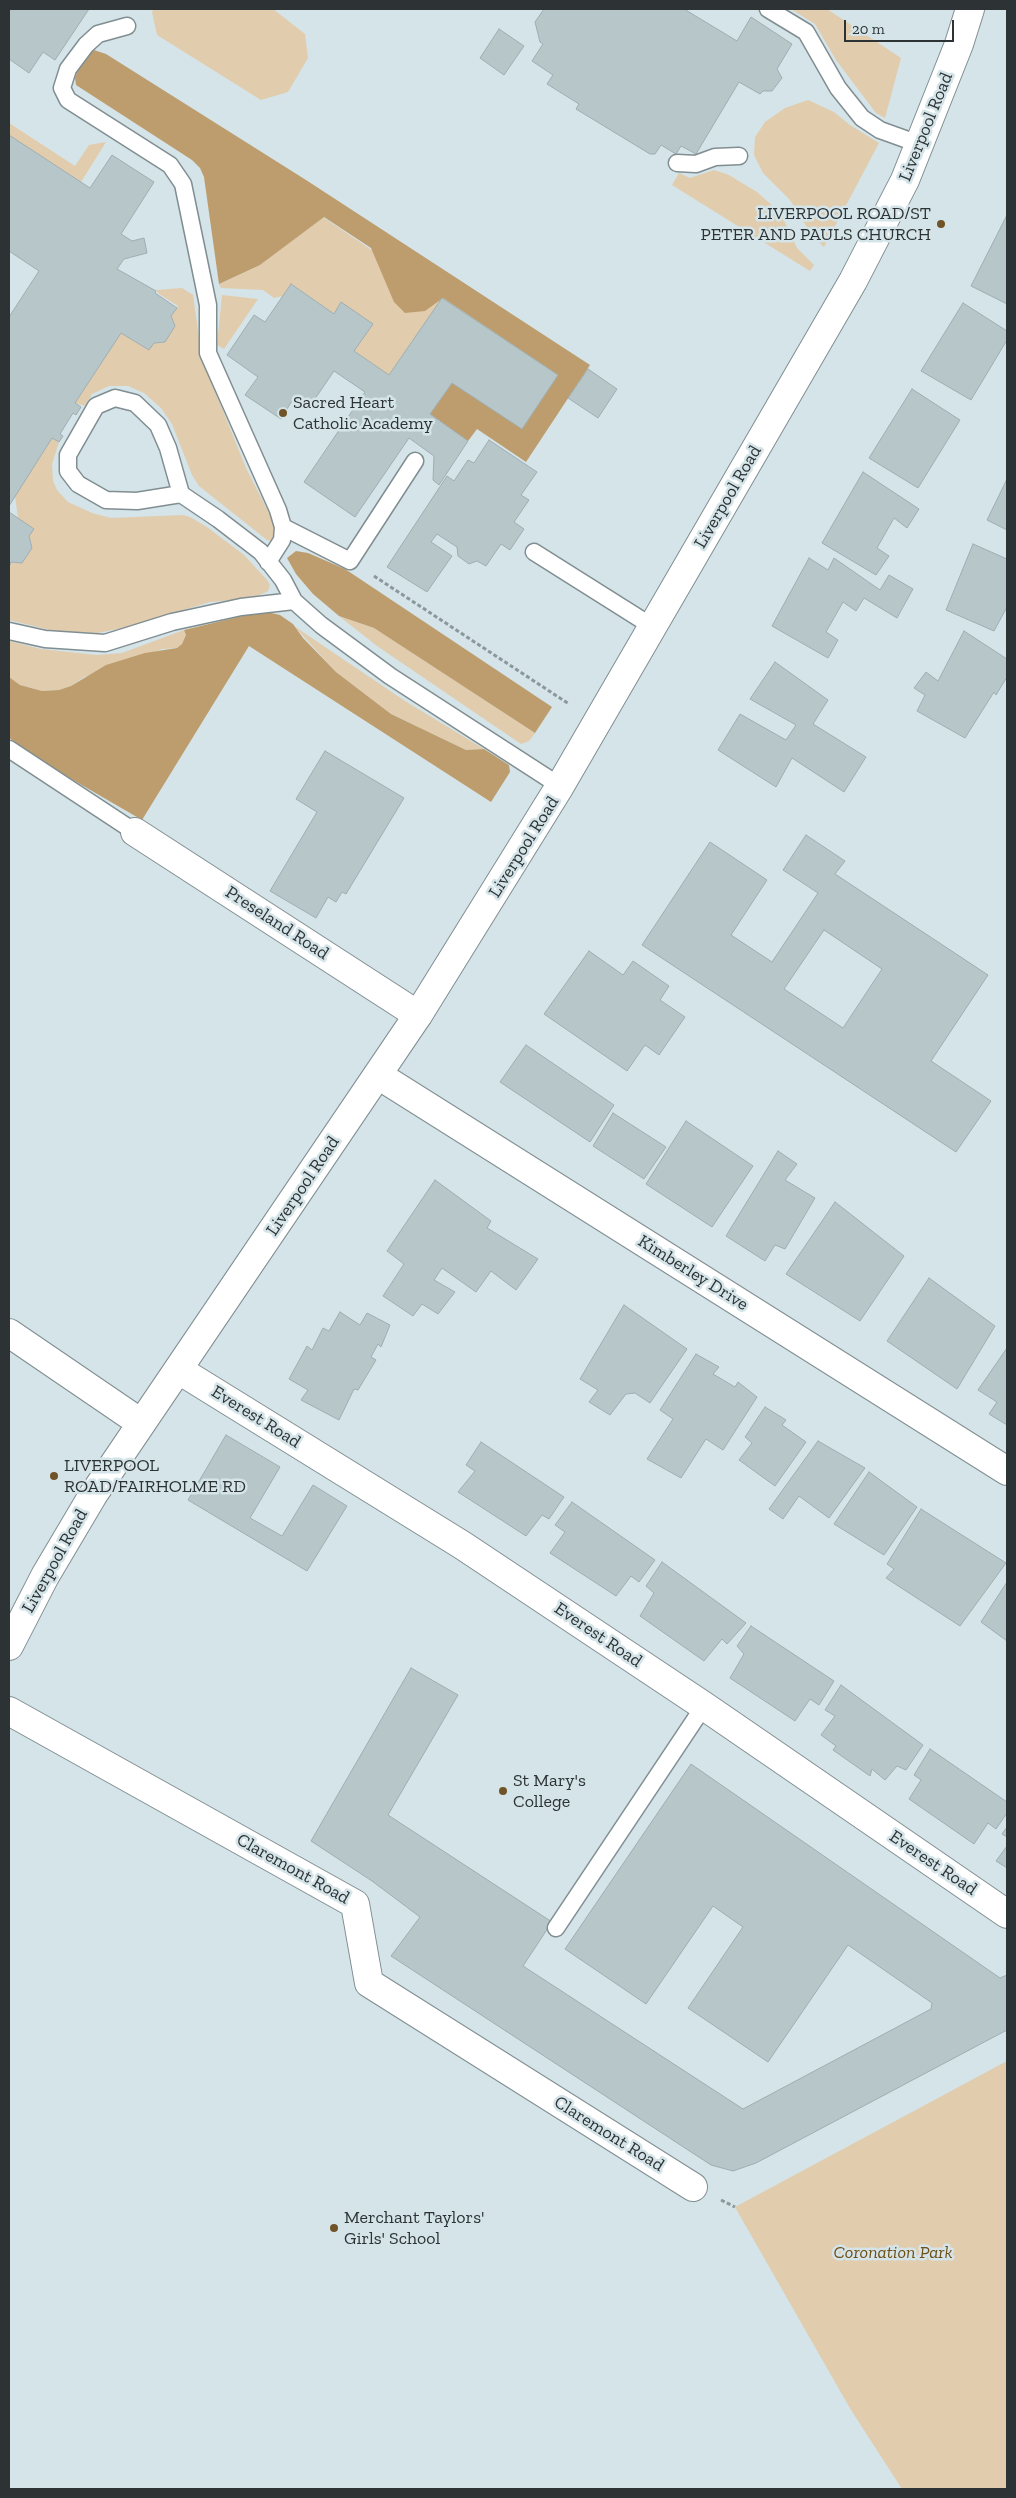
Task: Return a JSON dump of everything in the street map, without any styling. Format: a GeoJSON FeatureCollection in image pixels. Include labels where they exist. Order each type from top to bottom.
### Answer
{"type":"FeatureCollection","features":[{"type":"Feature","properties":{"kind":"main road","name":"Liverpool Road"},"geometry":{"type":"LineString","coordinates":[[9,1646],[45,1576],[92,1495],[179,1370],[418,1015],[597,723],[853,281],[905,180],[959,44],[970,9]]}},
{"type":"Feature","properties":{"kind":"main road","name":"Preseland Road"},"geometry":{"type":"LineString","coordinates":[[135,832],[418,1015]]}},
{"type":"Feature","properties":{"kind":"main road","name":"Kimberley Drive"},"geometry":{"type":"LineString","coordinates":[[378,1074],[1007,1471]]}},
{"type":"Feature","properties":{"kind":"main road"},"geometry":{"type":"LineString","coordinates":[[9,1333],[141,1423]]}},
{"type":"Feature","properties":{"kind":"main road","name":"Everest Road"},"geometry":{"type":"LineString","coordinates":[[179,1370],[462,1546],[704,1706],[1007,1914]]}},
{"type":"Feature","properties":{"kind":"main road","name":"Claremont Road"},"geometry":{"type":"LineString","coordinates":[[9,1711],[355,1904],[369,1983],[693,2188]]}},
{"type":"Feature","properties":{"kind":"lane"},"geometry":{"type":"LineString","coordinates":[[768,9],[806,32],[838,88],[862,118],[880,130],[919,144]]}},
{"type":"Feature","properties":{"kind":"lane"},"geometry":{"type":"LineString","coordinates":[[127,26],[98,34],[86,45],[68,69],[62,88],[68,100],[170,165],[184,184],[208,305],[208,353],[278,510],[283,527],[282,540],[268,562]]}},
{"type":"Feature","properties":{"kind":"lane"},"geometry":{"type":"LineString","coordinates":[[677,163],[696,164],[715,158],[739,156]]}},
{"type":"Feature","properties":{"kind":"lane"},"geometry":{"type":"LineString","coordinates":[[181,494],[137,501],[106,500],[78,484],[68,471],[68,455],[96,406],[115,398],[135,403],[158,425],[168,448],[181,494],[242,536],[261,552],[283,580],[294,601],[390,676],[560,786]]}},
{"type":"Feature","properties":{"kind":"lane"},"geometry":{"type":"LineString","coordinates":[[283,527],[350,561],[416,461]]}},
{"type":"Feature","properties":{"kind":"lane"},"geometry":{"type":"LineString","coordinates":[[534,552],[653,627]]}},
{"type":"Feature","properties":{"kind":"lane"},"geometry":{"type":"LineString","coordinates":[[9,630],[45,639],[105,643],[172,622],[224,611],[294,601]]}},
{"type":"Feature","properties":{"kind":"lane"},"geometry":{"type":"LineString","coordinates":[[9,749],[135,832]]}},
{"type":"Feature","properties":{"kind":"lane"},"geometry":{"type":"LineString","coordinates":[[556,1928],[704,1706]]}},
{"type":"Feature","properties":{"kind":"path"},"geometry":{"type":"LineString","coordinates":[[350,561],[597,723]]}},
{"type":"Feature","properties":{"kind":"green space"},"geometry":{"type":"Polygon","coordinates":[[[154,9],[273,9],[305,34],[308,58],[288,92],[261,100],[157,35],[152,12],[154,9]]]}},
{"type":"Feature","properties":{"kind":"green space"},"geometry":{"type":"Polygon","coordinates":[[[791,9],[827,9],[901,58],[885,118],[876,113],[836,60],[815,24],[791,9]]]}},
{"type":"Feature","properties":{"kind":"green space"},"geometry":{"type":"Polygon","coordinates":[[[808,100],[834,112],[850,125],[879,143],[824,247],[813,237],[790,200],[763,173],[754,155],[755,137],[765,122],[785,108],[808,100]]]}},
{"type":"Feature","properties":{"kind":"green space"},"geometry":{"type":"Polygon","coordinates":[[[9,123],[75,166],[89,145],[106,142],[81,182],[9,135],[9,123]]]}},
{"type":"Feature","properties":{"kind":"green space"},"geometry":{"type":"Polygon","coordinates":[[[714,170],[729,175],[757,192],[776,209],[783,218],[797,248],[814,265],[810,271],[672,185],[679,173],[690,178],[714,170]]]}},
{"type":"Feature","properties":{"kind":"green space"},"geometry":{"type":"Polygon","coordinates":[[[323,217],[442,298],[389,375],[354,351],[372,324],[341,303],[334,314],[291,284],[283,296],[274,298],[263,290],[221,288],[219,284],[260,265],[323,217]]]}},
{"type":"Feature","properties":{"kind":"green space"},"geometry":{"type":"Polygon","coordinates":[[[182,288],[193,295],[202,359],[246,468],[276,527],[274,541],[267,540],[199,486],[192,475],[172,424],[161,408],[144,393],[128,386],[109,386],[92,394],[85,406],[75,403],[121,333],[149,350],[154,343],[165,342],[175,326],[171,316],[178,306],[156,290],[182,288]]]}},
{"type":"Feature","properties":{"kind":"green space"},"geometry":{"type":"Polygon","coordinates":[[[222,295],[258,299],[224,349],[217,345],[222,295]]]}},
{"type":"Feature","properties":{"kind":"green space"},"geometry":{"type":"Polygon","coordinates":[[[52,438],[59,442],[52,464],[53,481],[57,490],[68,502],[92,513],[111,518],[183,515],[190,517],[207,527],[244,555],[267,580],[270,585],[268,591],[254,598],[210,602],[123,628],[97,633],[54,631],[9,620],[9,567],[11,562],[22,563],[32,548],[29,536],[33,529],[18,518],[15,496],[52,438]]]}},
{"type":"Feature","properties":{"kind":"green space"},"geometry":{"type":"Polygon","coordinates":[[[339,616],[374,628],[535,733],[529,741],[521,744],[377,646],[339,616]]]}},
{"type":"Feature","properties":{"kind":"green space"},"geometry":{"type":"Polygon","coordinates":[[[294,626],[405,701],[484,749],[466,750],[391,714],[336,672],[294,626]]]}},
{"type":"Feature","properties":{"kind":"green space"},"geometry":{"type":"Polygon","coordinates":[[[184,630],[186,635],[182,644],[177,648],[162,649],[84,677],[71,686],[59,690],[42,691],[20,685],[9,677],[9,641],[41,649],[97,655],[122,653],[184,630]]]}},
{"type":"Feature","properties":{"kind":"green space","name":"Coronation Park"},"geometry":{"type":"Polygon","coordinates":[[[1007,2061],[1007,2489],[902,2489],[851,2410],[735,2207],[1007,2061]]]}},
{"type":"Feature","properties":{"kind":"shaded area"},"geometry":{"type":"Polygon","coordinates":[[[94,50],[106,54],[306,180],[590,365],[526,462],[477,429],[468,441],[430,414],[452,383],[522,429],[558,375],[443,298],[425,311],[405,313],[394,302],[371,248],[324,217],[260,265],[219,284],[204,177],[200,168],[192,160],[76,85],[75,78],[77,72],[88,54],[94,50]]]}},
{"type":"Feature","properties":{"kind":"shaded area"},"geometry":{"type":"Polygon","coordinates":[[[296,551],[308,553],[345,569],[552,707],[535,733],[374,628],[339,616],[313,594],[296,574],[287,558],[296,551]]]}},
{"type":"Feature","properties":{"kind":"shaded area"},"geometry":{"type":"Polygon","coordinates":[[[263,611],[280,615],[293,624],[303,638],[336,672],[391,714],[466,750],[484,749],[509,765],[510,772],[491,802],[249,646],[142,820],[49,766],[9,738],[9,677],[20,685],[42,691],[59,690],[71,686],[106,665],[145,653],[177,648],[182,644],[186,635],[184,630],[263,611]]]}},
{"type":"Feature","properties":{"kind":"building"},"geometry":{"type":"Polygon","coordinates":[[[9,9],[89,9],[55,60],[43,52],[29,73],[9,59],[9,9]]]}},
{"type":"Feature","properties":{"kind":"building"},"geometry":{"type":"Polygon","coordinates":[[[544,9],[684,9],[737,41],[751,17],[792,44],[777,69],[782,78],[772,91],[763,91],[760,94],[739,82],[696,154],[681,146],[676,154],[661,145],[655,154],[650,154],[576,109],[579,104],[547,84],[553,75],[532,61],[543,44],[540,42],[535,22],[544,9]]]}},
{"type":"Feature","properties":{"kind":"building"},"geometry":{"type":"Polygon","coordinates":[[[499,29],[524,46],[504,75],[480,58],[499,29]]]}},
{"type":"Feature","properties":{"kind":"building"},"geometry":{"type":"Polygon","coordinates":[[[9,135],[90,188],[112,155],[154,182],[121,234],[132,241],[144,238],[147,253],[124,259],[117,269],[156,291],[155,293],[177,308],[171,316],[175,326],[165,342],[154,343],[149,350],[121,333],[75,403],[81,407],[76,415],[73,413],[60,434],[63,436],[59,442],[52,438],[9,506],[9,317],[39,271],[9,251],[9,135]]]}},
{"type":"Feature","properties":{"kind":"building"},"geometry":{"type":"Polygon","coordinates":[[[1007,217],[1007,304],[971,286],[1007,217]]]}},
{"type":"Feature","properties":{"kind":"building"},"geometry":{"type":"Polygon","coordinates":[[[291,284],[334,314],[341,302],[373,324],[354,351],[389,375],[442,298],[558,375],[522,429],[452,383],[430,414],[468,441],[439,485],[433,480],[434,456],[409,438],[355,517],[304,482],[365,392],[334,371],[308,409],[293,399],[281,419],[245,395],[258,377],[227,355],[254,315],[265,322],[291,284]]]}},
{"type":"Feature","properties":{"kind":"building"},"geometry":{"type":"Polygon","coordinates":[[[963,303],[1007,331],[1007,340],[971,400],[921,371],[963,303]]]}},
{"type":"Feature","properties":{"kind":"building"},"geometry":{"type":"Polygon","coordinates":[[[588,369],[617,389],[598,418],[568,398],[588,369]]]}},
{"type":"Feature","properties":{"kind":"building"},"geometry":{"type":"Polygon","coordinates":[[[912,389],[960,420],[918,488],[869,458],[912,389]]]}},
{"type":"Feature","properties":{"kind":"building"},"geometry":{"type":"Polygon","coordinates":[[[489,440],[537,472],[521,495],[529,500],[514,522],[524,529],[510,550],[501,544],[486,566],[477,561],[469,564],[458,556],[457,547],[437,534],[431,542],[452,556],[427,592],[387,567],[447,476],[454,481],[468,460],[474,463],[489,440]]]}},
{"type":"Feature","properties":{"kind":"building"},"geometry":{"type":"Polygon","coordinates":[[[863,472],[919,509],[907,528],[894,518],[877,548],[889,556],[876,575],[822,543],[863,472]]]}},
{"type":"Feature","properties":{"kind":"building"},"geometry":{"type":"Polygon","coordinates":[[[1007,479],[1007,530],[987,520],[1007,479]]]}},
{"type":"Feature","properties":{"kind":"building"},"geometry":{"type":"Polygon","coordinates":[[[9,512],[34,529],[29,536],[32,548],[22,563],[11,562],[9,567],[9,512]]]}},
{"type":"Feature","properties":{"kind":"building"},"geometry":{"type":"Polygon","coordinates":[[[973,544],[1007,559],[1007,607],[994,631],[946,610],[973,544]]]}},
{"type":"Feature","properties":{"kind":"building"},"geometry":{"type":"Polygon","coordinates":[[[809,558],[828,570],[834,558],[880,590],[889,575],[913,589],[897,618],[864,598],[856,611],[843,602],[826,632],[838,640],[828,658],[772,626],[809,558]]]}},
{"type":"Feature","properties":{"kind":"building"},"geometry":{"type":"Polygon","coordinates":[[[964,631],[1007,659],[1007,677],[996,695],[994,692],[965,738],[917,711],[925,695],[914,688],[926,672],[938,681],[964,631]]]}},
{"type":"Feature","properties":{"kind":"building"},"geometry":{"type":"Polygon","coordinates":[[[775,662],[828,700],[813,724],[866,757],[844,792],[792,758],[776,787],[718,750],[740,714],[786,740],[796,725],[750,699],[775,662]]]}},
{"type":"Feature","properties":{"kind":"building"},"geometry":{"type":"Polygon","coordinates":[[[325,751],[404,798],[346,894],[342,892],[336,902],[328,897],[316,918],[270,891],[317,812],[296,799],[325,751]]]}},
{"type":"Feature","properties":{"kind":"building"},"geometry":{"type":"Polygon","coordinates":[[[806,835],[845,861],[835,874],[988,975],[931,1061],[991,1101],[956,1152],[642,945],[710,842],[767,880],[731,935],[772,962],[818,893],[783,870],[806,835]],[[824,930],[784,989],[843,1028],[882,969],[824,930]]]}},
{"type":"Feature","properties":{"kind":"building"},"geometry":{"type":"Polygon","coordinates":[[[589,951],[623,975],[633,961],[669,986],[660,1000],[685,1017],[659,1055],[645,1045],[627,1071],[544,1014],[589,951]]]}},
{"type":"Feature","properties":{"kind":"building"},"geometry":{"type":"Polygon","coordinates":[[[526,1045],[614,1105],[590,1142],[500,1082],[526,1045]]]}},
{"type":"Feature","properties":{"kind":"building"},"geometry":{"type":"Polygon","coordinates":[[[613,1113],[666,1147],[644,1179],[593,1146],[613,1113]]]}},
{"type":"Feature","properties":{"kind":"building"},"geometry":{"type":"Polygon","coordinates":[[[686,1121],[753,1166],[712,1227],[646,1184],[686,1121]]]}},
{"type":"Feature","properties":{"kind":"building"},"geometry":{"type":"Polygon","coordinates":[[[778,1151],[797,1164],[785,1180],[815,1198],[785,1249],[775,1245],[765,1261],[726,1236],[778,1151]]]}},
{"type":"Feature","properties":{"kind":"building"},"geometry":{"type":"Polygon","coordinates":[[[435,1180],[491,1221],[487,1228],[538,1259],[516,1290],[491,1271],[476,1292],[442,1268],[434,1280],[455,1292],[438,1314],[422,1304],[413,1316],[383,1296],[404,1264],[387,1251],[435,1180]]]}},
{"type":"Feature","properties":{"kind":"building"},"geometry":{"type":"Polygon","coordinates":[[[835,1202],[904,1256],[860,1321],[786,1274],[835,1202]]]}},
{"type":"Feature","properties":{"kind":"building"},"geometry":{"type":"Polygon","coordinates":[[[929,1278],[995,1326],[957,1389],[887,1341],[929,1278]]]}},
{"type":"Feature","properties":{"kind":"building"},"geometry":{"type":"Polygon","coordinates":[[[624,1305],[687,1349],[650,1403],[635,1393],[626,1394],[610,1415],[589,1402],[598,1390],[580,1379],[624,1305]]]}},
{"type":"Feature","properties":{"kind":"building"},"geometry":{"type":"Polygon","coordinates":[[[340,1312],[360,1325],[367,1313],[390,1325],[381,1347],[378,1344],[371,1357],[376,1360],[358,1390],[354,1389],[339,1420],[301,1400],[308,1390],[289,1379],[307,1346],[312,1350],[323,1328],[329,1331],[340,1312]]]}},
{"type":"Feature","properties":{"kind":"building"},"geometry":{"type":"Polygon","coordinates":[[[1007,1348],[1007,1425],[989,1414],[997,1402],[978,1390],[1007,1348]]]}},
{"type":"Feature","properties":{"kind":"building"},"geometry":{"type":"Polygon","coordinates":[[[696,1354],[719,1367],[713,1374],[735,1387],[738,1382],[757,1397],[723,1450],[706,1439],[681,1478],[647,1459],[673,1419],[660,1410],[696,1354]]]}},
{"type":"Feature","properties":{"kind":"building"},"geometry":{"type":"Polygon","coordinates":[[[765,1407],[786,1420],[782,1425],[806,1442],[775,1486],[739,1460],[752,1443],[745,1437],[765,1407]]]}},
{"type":"Feature","properties":{"kind":"building"},"geometry":{"type":"Polygon","coordinates":[[[226,1435],[280,1467],[250,1518],[282,1536],[313,1485],[347,1506],[307,1571],[188,1500],[226,1435]]]}},
{"type":"Feature","properties":{"kind":"building"},"geometry":{"type":"Polygon","coordinates":[[[818,1441],[865,1468],[829,1518],[799,1496],[783,1519],[769,1509],[818,1441]]]}},
{"type":"Feature","properties":{"kind":"building"},"geometry":{"type":"Polygon","coordinates":[[[481,1442],[564,1497],[549,1519],[542,1515],[526,1536],[458,1492],[475,1471],[466,1465],[481,1442]]]}},
{"type":"Feature","properties":{"kind":"building"},"geometry":{"type":"Polygon","coordinates":[[[869,1472],[917,1507],[884,1555],[834,1524],[869,1472]]]}},
{"type":"Feature","properties":{"kind":"building"},"geometry":{"type":"Polygon","coordinates":[[[572,1502],[655,1560],[639,1582],[631,1576],[616,1596],[550,1553],[565,1532],[555,1525],[572,1502]]]}},
{"type":"Feature","properties":{"kind":"building"},"geometry":{"type":"Polygon","coordinates":[[[921,1509],[1006,1563],[960,1626],[886,1578],[894,1569],[887,1564],[921,1509]]]}},
{"type":"Feature","properties":{"kind":"building"},"geometry":{"type":"Polygon","coordinates":[[[662,1562],[746,1623],[727,1644],[722,1639],[704,1661],[640,1616],[654,1593],[646,1586],[662,1562]]]}},
{"type":"Feature","properties":{"kind":"building"},"geometry":{"type":"Polygon","coordinates":[[[1007,1582],[1007,1641],[981,1622],[1007,1582]]]}},
{"type":"Feature","properties":{"kind":"building"},"geometry":{"type":"Polygon","coordinates":[[[751,1626],[834,1681],[819,1705],[810,1699],[795,1721],[730,1678],[744,1654],[737,1646],[751,1626]]]}},
{"type":"Feature","properties":{"kind":"building"},"geometry":{"type":"Polygon","coordinates":[[[411,1668],[458,1695],[388,1815],[552,1922],[523,1966],[743,2109],[931,2009],[932,2003],[848,1945],[768,2062],[688,2008],[743,1927],[713,1906],[646,2004],[565,1949],[691,1764],[1000,1978],[1007,1975],[1007,2030],[756,2163],[733,2171],[711,2165],[391,1956],[420,1917],[372,1881],[311,1841],[411,1668]]]}},
{"type":"Feature","properties":{"kind":"building"},"geometry":{"type":"Polygon","coordinates":[[[841,1685],[923,1745],[906,1770],[897,1766],[885,1780],[872,1769],[870,1776],[833,1750],[836,1746],[821,1735],[835,1716],[825,1710],[841,1685]]]}},
{"type":"Feature","properties":{"kind":"building"},"geometry":{"type":"Polygon","coordinates":[[[930,1749],[1007,1802],[1007,1813],[996,1829],[988,1823],[974,1844],[909,1799],[921,1780],[914,1775],[930,1749]]]}},
{"type":"Feature","properties":{"kind":"building"},"geometry":{"type":"Polygon","coordinates":[[[1007,1827],[1007,1837],[1002,1834],[1007,1827]]]}},
{"type":"Feature","properties":{"kind":"building"},"geometry":{"type":"Polygon","coordinates":[[[1007,1846],[1007,1868],[996,1861],[1007,1846]]]}},
{"type":"Feature","properties":{"kind":"place","name":"LIVERPOOL ROAD/ST PETER AND PAULS CHURCH"},"geometry":{"type":"Point","coordinates":[941,224]}},
{"type":"Feature","properties":{"kind":"place","name":"Sacred Heart Catholic Academy"},"geometry":{"type":"Point","coordinates":[283,413]}},
{"type":"Feature","properties":{"kind":"place","name":"LIVERPOOL ROAD/FAIRHOLME RD"},"geometry":{"type":"Point","coordinates":[54,1476]}},
{"type":"Feature","properties":{"kind":"place","name":"St Mary's College"},"geometry":{"type":"Point","coordinates":[503,1791]}},
{"type":"Feature","properties":{"kind":"place","name":"Merchant Taylors' Girls' School"},"geometry":{"type":"Point","coordinates":[334,2228]}}]}
